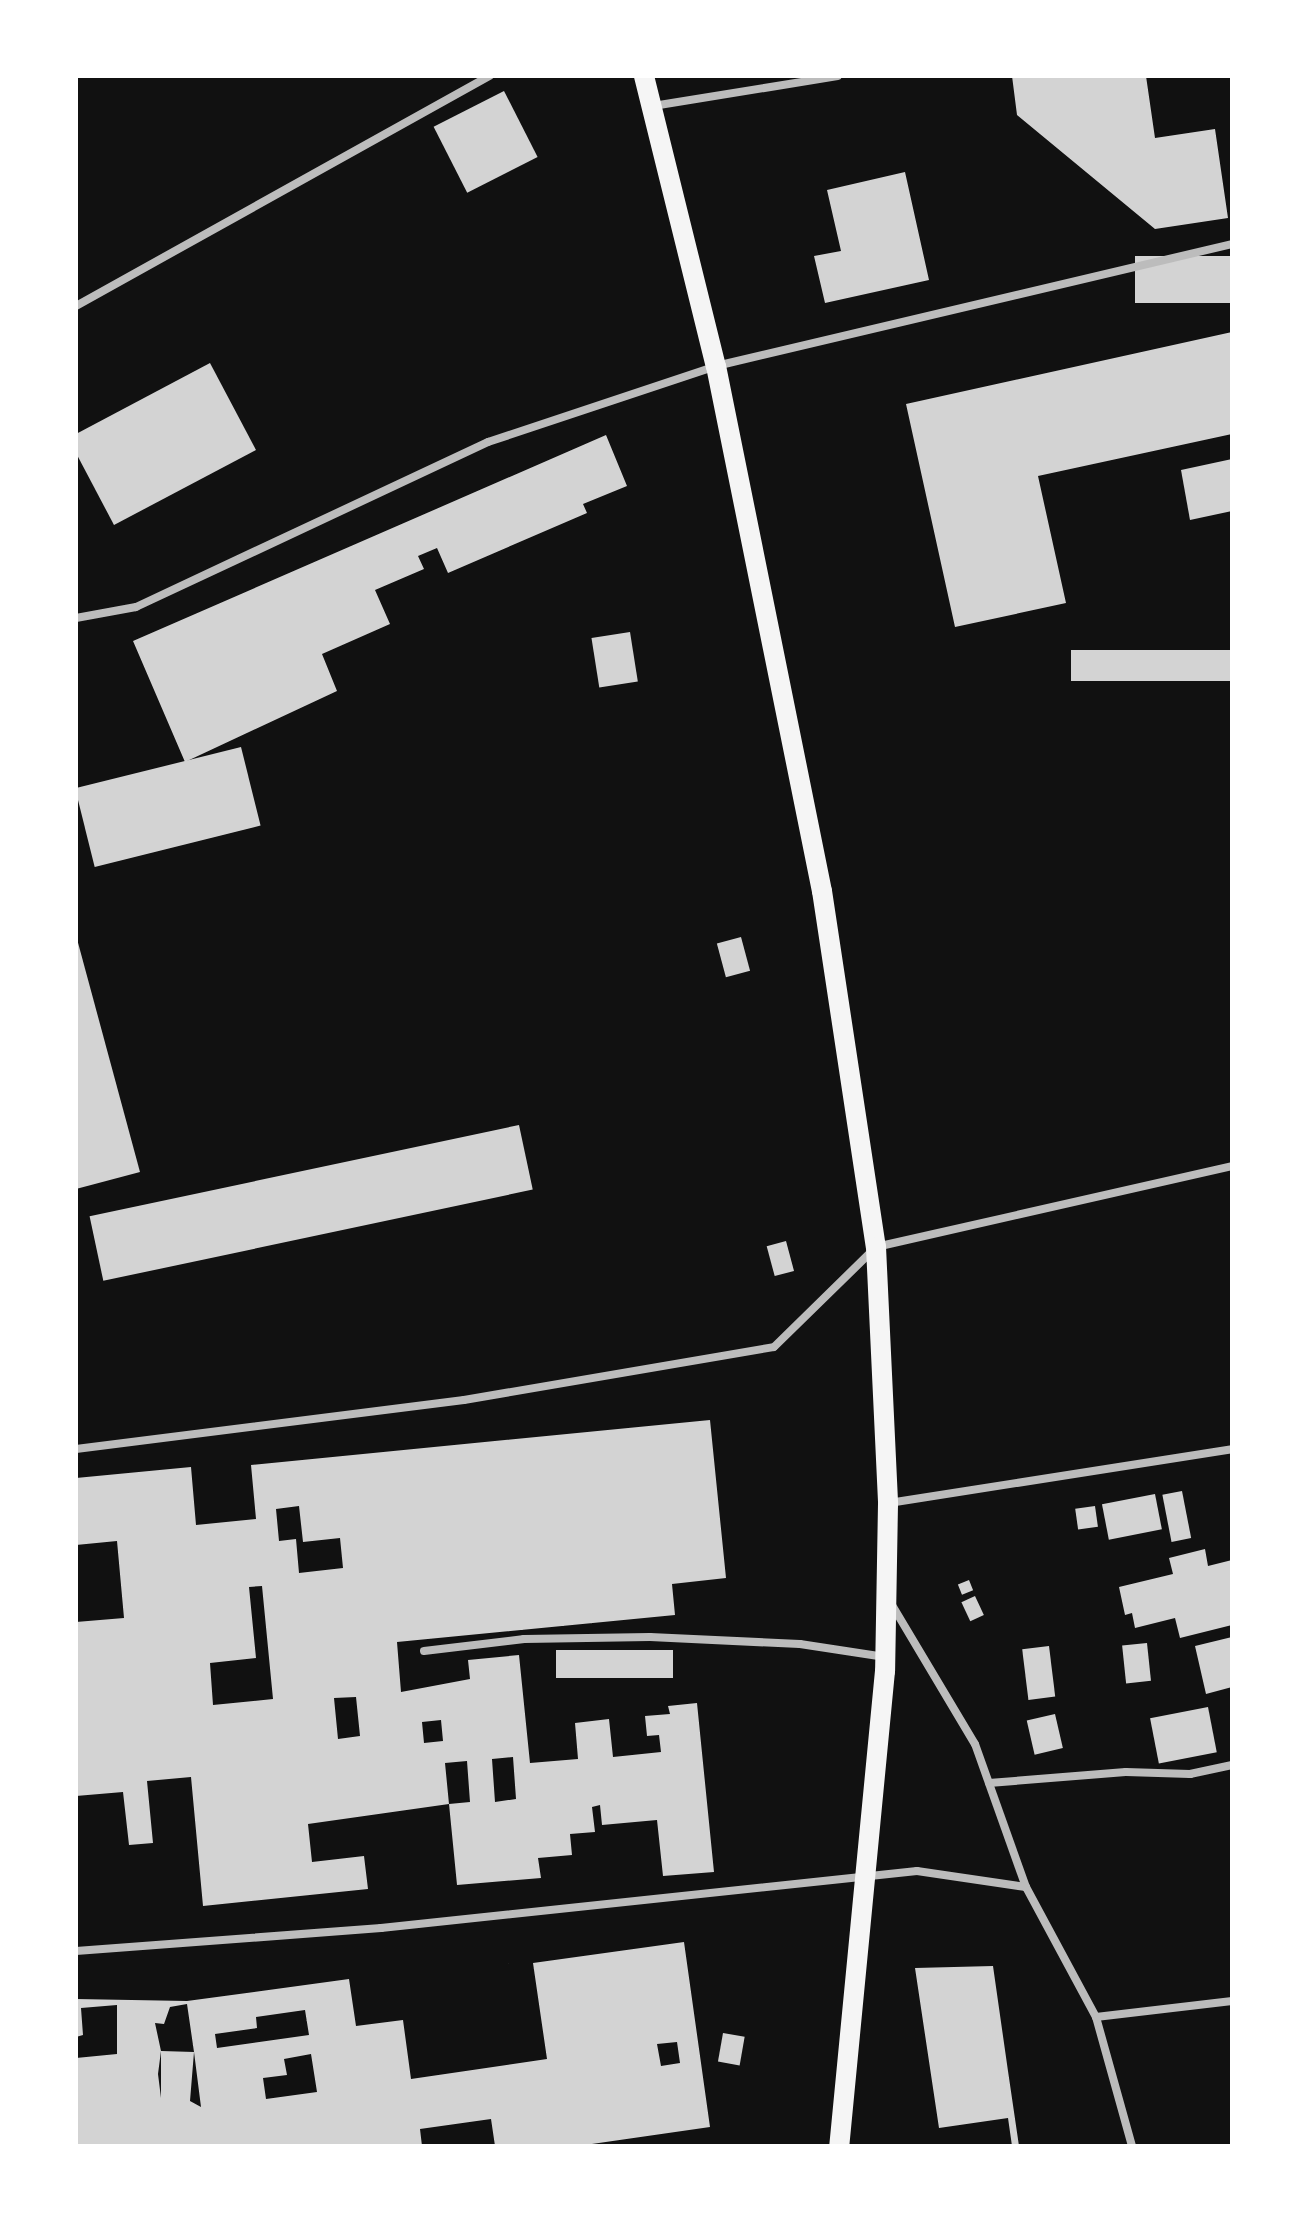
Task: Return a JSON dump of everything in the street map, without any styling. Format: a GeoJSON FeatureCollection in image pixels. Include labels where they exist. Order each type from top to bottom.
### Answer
{"type":"FeatureCollection","features":[{"type":"Feature","properties":{"kind":"main road"},"geometry":{"type":"LineString","coordinates":[[644,76],[716,366],[822,891],[876,1247],[888,1504],[885,1657],[839,2146]]}},
{"type":"Feature","properties":{"kind":"street"},"geometry":{"type":"LineString","coordinates":[[76,306],[490,76]]}},
{"type":"Feature","properties":{"kind":"street"},"geometry":{"type":"LineString","coordinates":[[652,106],[838,76]]}},
{"type":"Feature","properties":{"kind":"street"},"geometry":{"type":"LineString","coordinates":[[76,618],[136,607],[488,442],[716,366],[1232,244]]}},
{"type":"Feature","properties":{"kind":"street"},"geometry":{"type":"LineString","coordinates":[[76,1449],[464,1400],[774,1347],[876,1247],[1232,1166]]}},
{"type":"Feature","properties":{"kind":"street"},"geometry":{"type":"LineString","coordinates":[[888,1504],[1232,1449]]}},
{"type":"Feature","properties":{"kind":"street"},"geometry":{"type":"LineString","coordinates":[[886,1596],[975,1744],[1026,1887],[1096,2017],[1132,2146]]}},
{"type":"Feature","properties":{"kind":"street"},"geometry":{"type":"LineString","coordinates":[[424,1651],[524,1639],[650,1637],[800,1644],[885,1657]]}},
{"type":"Feature","properties":{"kind":"street"},"geometry":{"type":"LineString","coordinates":[[989,1783],[1126,1772],[1190,1774],[1232,1765]]}},
{"type":"Feature","properties":{"kind":"street"},"geometry":{"type":"LineString","coordinates":[[76,1951],[381,1928],[917,1871],[1026,1887]]}},
{"type":"Feature","properties":{"kind":"street"},"geometry":{"type":"LineString","coordinates":[[1096,2017],[1232,2001]]}},
{"type":"Feature","properties":{"kind":"building"},"geometry":{"type":"Polygon","coordinates":[[[1012,76],[1146,76],[1155,138],[1215,129],[1228,218],[1155,229],[1017,115],[1012,76]]]}},
{"type":"Feature","properties":{"kind":"building"},"geometry":{"type":"Polygon","coordinates":[[[504,91],[538,157],[467,193],[434,127],[504,91]]]}},
{"type":"Feature","properties":{"kind":"building"},"geometry":{"type":"Polygon","coordinates":[[[905,172],[929,280],[825,303],[814,256],[841,251],[827,190],[905,172]]]}},
{"type":"Feature","properties":{"kind":"building"},"geometry":{"type":"Polygon","coordinates":[[[1135,256],[1232,256],[1232,303],[1135,303],[1135,256]]]}},
{"type":"Feature","properties":{"kind":"building"},"geometry":{"type":"Polygon","coordinates":[[[1232,332],[1232,434],[1038,476],[1066,603],[955,627],[906,404],[1232,332]]]}},
{"type":"Feature","properties":{"kind":"building"},"geometry":{"type":"Polygon","coordinates":[[[210,363],[256,450],[114,525],[76,453],[76,434],[210,363]]]}},
{"type":"Feature","properties":{"kind":"building"},"geometry":{"type":"Polygon","coordinates":[[[606,435],[627,486],[583,504],[587,513],[448,573],[437,548],[418,556],[424,569],[375,590],[390,624],[322,654],[337,691],[185,762],[133,641],[606,435]]]}},
{"type":"Feature","properties":{"kind":"building"},"geometry":{"type":"Polygon","coordinates":[[[1232,459],[1232,511],[1190,520],[1181,470],[1232,459]]]}},
{"type":"Feature","properties":{"kind":"building"},"geometry":{"type":"Polygon","coordinates":[[[630,632],[638,681],[599,687],[591,638],[630,632]]]}},
{"type":"Feature","properties":{"kind":"building"},"geometry":{"type":"Polygon","coordinates":[[[1071,650],[1232,650],[1232,681],[1071,681],[1071,650]]]}},
{"type":"Feature","properties":{"kind":"building"},"geometry":{"type":"Polygon","coordinates":[[[241,747],[261,826],[95,867],[76,788],[241,747]]]}},
{"type":"Feature","properties":{"kind":"building"},"geometry":{"type":"Polygon","coordinates":[[[741,937],[750,971],[726,977],[717,943],[741,937]]]}},
{"type":"Feature","properties":{"kind":"building"},"geometry":{"type":"Polygon","coordinates":[[[76,940],[140,1172],[76,1189],[76,940]]]}},
{"type":"Feature","properties":{"kind":"building"},"geometry":{"type":"Polygon","coordinates":[[[519,1125],[533,1190],[103,1281],[90,1216],[519,1125]]]}},
{"type":"Feature","properties":{"kind":"building"},"geometry":{"type":"Polygon","coordinates":[[[786,1241],[794,1271],[775,1276],[767,1246],[786,1241]]]}},
{"type":"Feature","properties":{"kind":"building"},"geometry":{"type":"Polygon","coordinates":[[[710,1420],[726,1578],[672,1584],[675,1615],[397,1642],[401,1692],[470,1679],[468,1660],[519,1655],[530,1763],[578,1759],[575,1723],[609,1719],[613,1757],[661,1752],[659,1735],[647,1736],[645,1716],[670,1714],[668,1706],[697,1703],[714,1872],[663,1876],[657,1820],[602,1825],[600,1805],[592,1807],[595,1832],[570,1834],[572,1855],[538,1858],[541,1878],[457,1885],[449,1804],[308,1824],[312,1862],[364,1856],[368,1889],[203,1906],[191,1777],[147,1781],[153,1843],[129,1845],[123,1792],[76,1796],[76,1622],[124,1618],[117,1541],[76,1545],[76,1478],[191,1467],[196,1525],[256,1519],[251,1465],[710,1420]],[[299,1506],[276,1509],[279,1541],[296,1539],[299,1573],[343,1568],[340,1538],[303,1542],[299,1506]],[[262,1586],[249,1587],[256,1658],[210,1663],[213,1705],[273,1699],[262,1586]],[[356,1697],[334,1698],[338,1739],[360,1736],[356,1697]],[[441,1720],[422,1722],[424,1743],[443,1741],[441,1720]],[[513,1757],[492,1759],[495,1802],[516,1799],[513,1757]],[[467,1761],[445,1763],[449,1804],[470,1802],[467,1761]]]}},
{"type":"Feature","properties":{"kind":"building"},"geometry":{"type":"Polygon","coordinates":[[[1182,1491],[1191,1538],[1172,1542],[1162,1495],[1182,1491]]]}},
{"type":"Feature","properties":{"kind":"building"},"geometry":{"type":"Polygon","coordinates":[[[1155,1494],[1162,1529],[1109,1540],[1102,1504],[1155,1494]]]}},
{"type":"Feature","properties":{"kind":"building"},"geometry":{"type":"Polygon","coordinates":[[[1095,1506],[1098,1527],[1078,1530],[1075,1509],[1095,1506]]]}},
{"type":"Feature","properties":{"kind":"building"},"geometry":{"type":"Polygon","coordinates":[[[1205,1549],[1208,1566],[1232,1560],[1232,1625],[1180,1638],[1175,1618],[1135,1628],[1132,1613],[1125,1615],[1119,1587],[1173,1574],[1169,1558],[1205,1549]]]}},
{"type":"Feature","properties":{"kind":"building"},"geometry":{"type":"Polygon","coordinates":[[[969,1580],[973,1590],[962,1595],[958,1584],[969,1580]]]}},
{"type":"Feature","properties":{"kind":"building"},"geometry":{"type":"Polygon","coordinates":[[[975,1596],[984,1615],[970,1621],[961,1602],[975,1596]]]}},
{"type":"Feature","properties":{"kind":"building"},"geometry":{"type":"Polygon","coordinates":[[[1232,1637],[1232,1687],[1206,1694],[1195,1646],[1232,1637]]]}},
{"type":"Feature","properties":{"kind":"building"},"geometry":{"type":"Polygon","coordinates":[[[1147,1643],[1151,1681],[1126,1683],[1122,1646],[1147,1643]]]}},
{"type":"Feature","properties":{"kind":"building"},"geometry":{"type":"Polygon","coordinates":[[[1049,1646],[1055,1697],[1028,1700],[1022,1649],[1049,1646]]]}},
{"type":"Feature","properties":{"kind":"building"},"geometry":{"type":"Polygon","coordinates":[[[556,1650],[673,1650],[673,1678],[556,1678],[556,1650]]]}},
{"type":"Feature","properties":{"kind":"building"},"geometry":{"type":"Polygon","coordinates":[[[1208,1707],[1217,1752],[1159,1763],[1150,1718],[1208,1707]]]}},
{"type":"Feature","properties":{"kind":"building"},"geometry":{"type":"Polygon","coordinates":[[[1055,1714],[1063,1748],[1035,1755],[1027,1721],[1055,1714]]]}},
{"type":"Feature","properties":{"kind":"building"},"geometry":{"type":"Polygon","coordinates":[[[684,1942],[710,2127],[578,2146],[495,2146],[491,2119],[420,2129],[422,2146],[76,2146],[76,2058],[117,2054],[117,2005],[81,2008],[83,2035],[76,2037],[76,1999],[187,2001],[349,1979],[356,2026],[403,2020],[411,2079],[547,2059],[533,1963],[684,1942]],[[187,2004],[170,2007],[164,2024],[155,2023],[161,2051],[194,2052],[187,2004]],[[305,2010],[256,2017],[257,2028],[215,2034],[217,2048],[309,2035],[305,2010]],[[677,2042],[657,2044],[661,2066],[680,2063],[677,2042]],[[161,2051],[158,2074],[161,2098],[161,2051]],[[194,2052],[190,2101],[201,2107],[194,2052]],[[311,2054],[284,2059],[287,2075],[263,2078],[266,2099],[317,2092],[311,2054]]]}},
{"type":"Feature","properties":{"kind":"building"},"geometry":{"type":"Polygon","coordinates":[[[993,1966],[1019,2146],[1012,2146],[1008,2118],[939,2128],[915,1968],[993,1966]]]}},
{"type":"Feature","properties":{"kind":"building"},"geometry":{"type":"Polygon","coordinates":[[[723,2033],[745,2037],[740,2065],[718,2062],[723,2033]]]}}]}
